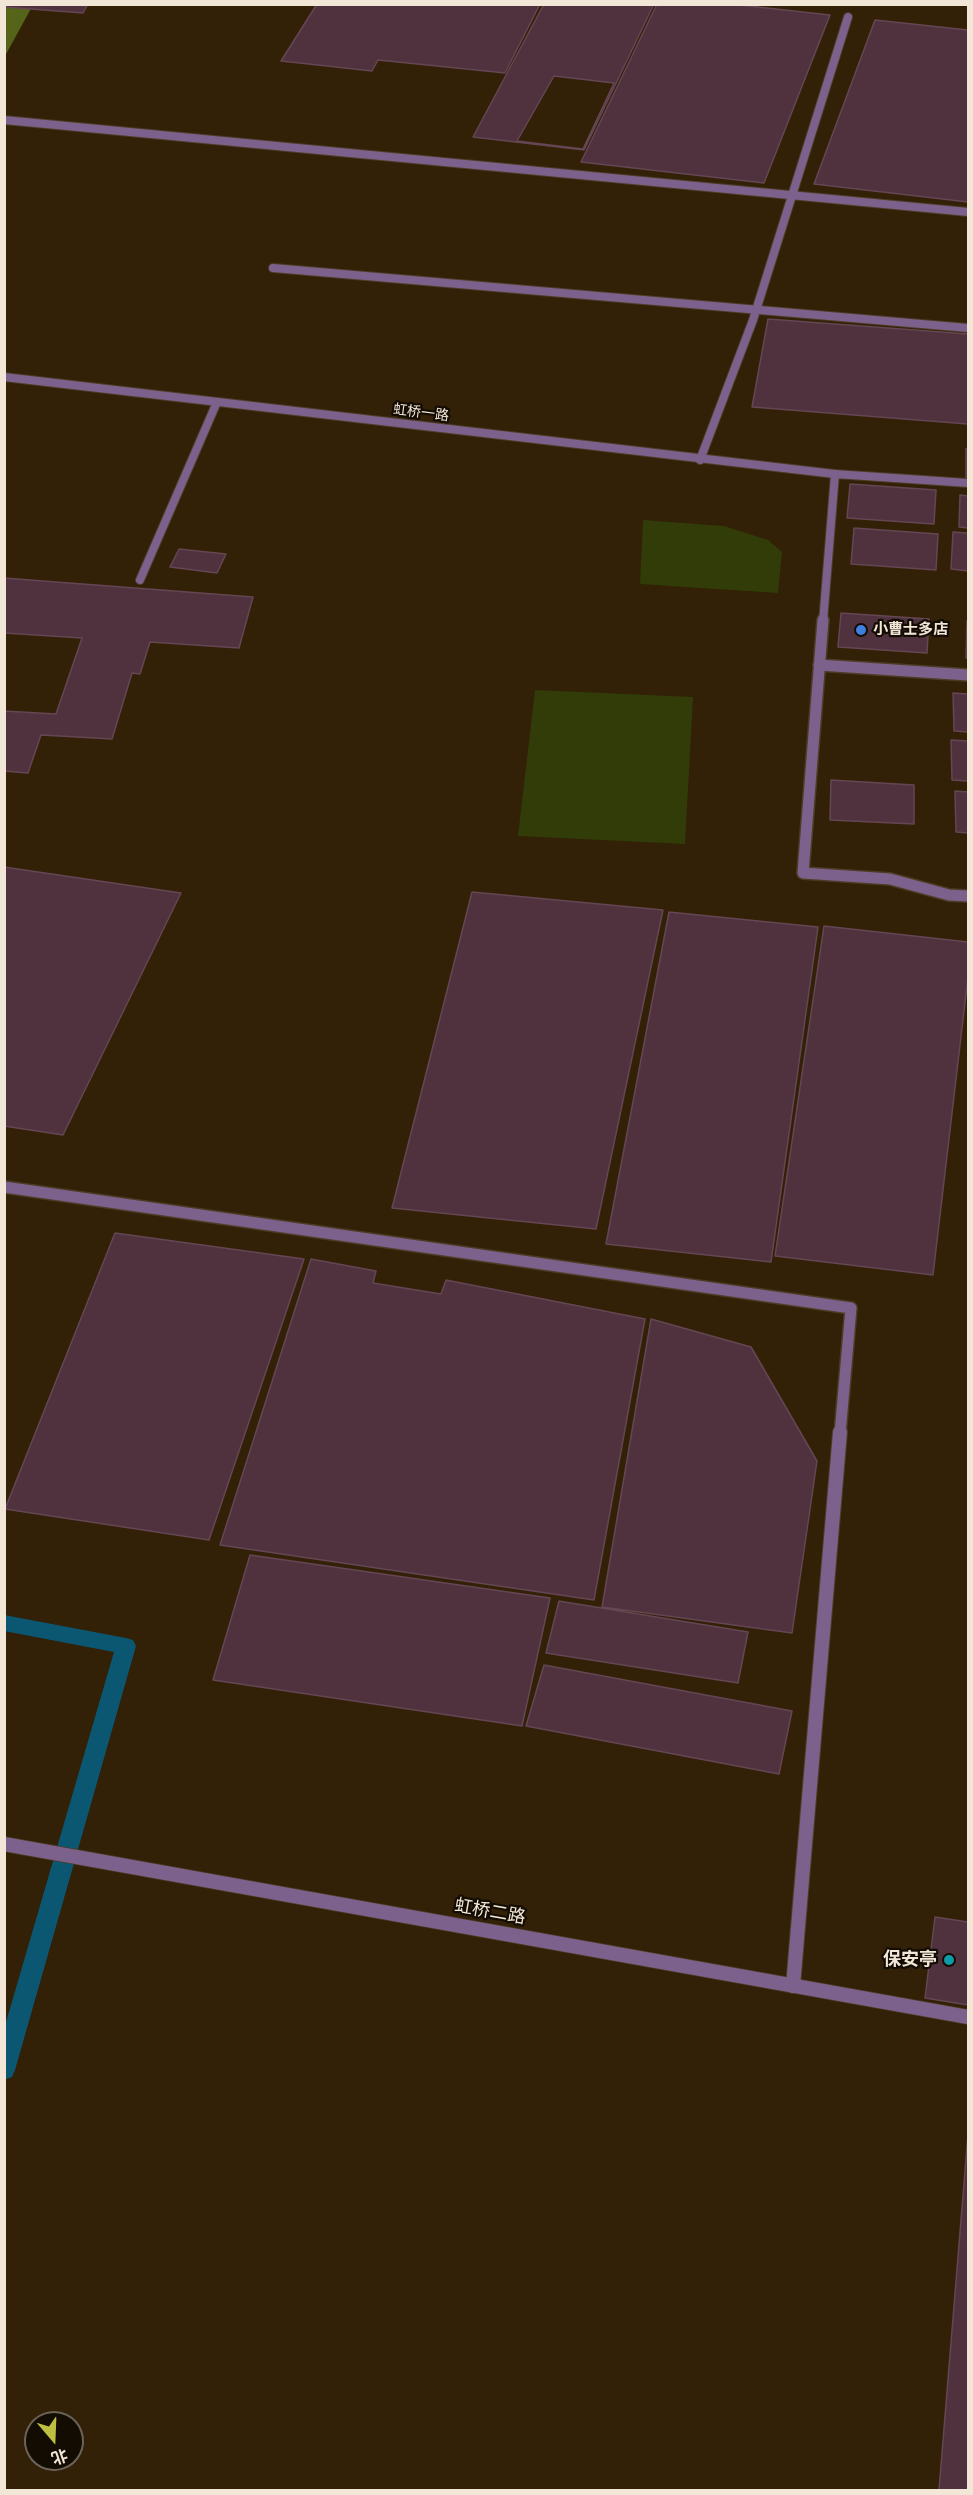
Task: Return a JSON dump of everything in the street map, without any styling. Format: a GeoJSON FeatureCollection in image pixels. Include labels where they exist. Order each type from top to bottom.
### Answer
{"type":"FeatureCollection","features":[{"type":"Feature","properties":{"kind":"street"},"geometry":{"type":"LineString","coordinates":[[700,460],[757,309],[848,17]]}},
{"type":"Feature","properties":{"kind":"street"},"geometry":{"type":"LineString","coordinates":[[4,120],[792,197],[969,212]]}},
{"type":"Feature","properties":{"kind":"street"},"geometry":{"type":"LineString","coordinates":[[273,268],[969,328]]}},
{"type":"Feature","properties":{"kind":"street","name":"虹桥一路"},"geometry":{"type":"LineString","coordinates":[[4,377],[700,460],[835,474],[969,483]]}},
{"type":"Feature","properties":{"kind":"street"},"geometry":{"type":"LineString","coordinates":[[140,580],[217,402]]}},
{"type":"Feature","properties":{"kind":"street"},"geometry":{"type":"LineString","coordinates":[[835,474],[803,873],[890,879],[949,895],[969,896]]}},
{"type":"Feature","properties":{"kind":"street"},"geometry":{"type":"LineString","coordinates":[[819,665],[969,675]]}},
{"type":"Feature","properties":{"kind":"street"},"geometry":{"type":"LineString","coordinates":[[4,1187],[851,1308],[793,1986]]}},
{"type":"Feature","properties":{"kind":"street","name":"虹桥二路"},"geometry":{"type":"LineString","coordinates":[[4,1844],[969,2017]]}},
{"type":"Feature","properties":{"kind":"green space"},"geometry":{"type":"Polygon","coordinates":[[[5,5],[33,5],[5,56],[5,5]]]}},
{"type":"Feature","properties":{"kind":"green space"},"geometry":{"type":"Polygon","coordinates":[[[643,520],[724,526],[768,540],[782,552],[778,593],[640,584],[643,520]]]}},
{"type":"Feature","properties":{"kind":"green space"},"geometry":{"type":"Polygon","coordinates":[[[535,690],[693,697],[685,844],[518,836],[535,690]]]}},
{"type":"Feature","properties":{"kind":"building"},"geometry":{"type":"Polygon","coordinates":[[[6,4],[88,4],[83,13],[4,7],[6,4]]]}},
{"type":"Feature","properties":{"kind":"building"},"geometry":{"type":"Polygon","coordinates":[[[317,4],[540,4],[505,73],[378,60],[372,71],[281,61],[317,4]]]}},
{"type":"Feature","properties":{"kind":"building"},"geometry":{"type":"Polygon","coordinates":[[[544,4],[654,4],[584,150],[473,137],[544,4]]]}},
{"type":"Feature","properties":{"kind":"building"},"geometry":{"type":"Polygon","coordinates":[[[657,4],[731,4],[830,15],[764,183],[581,162],[657,4]]]}},
{"type":"Feature","properties":{"kind":"building"},"geometry":{"type":"Polygon","coordinates":[[[875,20],[968,30],[968,202],[814,184],[875,20]]]}},
{"type":"Feature","properties":{"kind":"building"},"geometry":{"type":"Polygon","coordinates":[[[554,76],[614,83],[583,149],[517,141],[554,76]]]}},
{"type":"Feature","properties":{"kind":"building"},"geometry":{"type":"Polygon","coordinates":[[[768,319],[968,334],[968,424],[752,407],[768,319]]]}},
{"type":"Feature","properties":{"kind":"building"},"geometry":{"type":"Polygon","coordinates":[[[966,449],[968,449],[968,478],[966,478],[966,449]]]}},
{"type":"Feature","properties":{"kind":"building"},"geometry":{"type":"Polygon","coordinates":[[[850,484],[936,490],[934,524],[847,518],[850,484]]]}},
{"type":"Feature","properties":{"kind":"building"},"geometry":{"type":"Polygon","coordinates":[[[960,495],[968,496],[968,528],[959,527],[960,495]]]}},
{"type":"Feature","properties":{"kind":"building"},"geometry":{"type":"Polygon","coordinates":[[[854,528],[938,534],[936,570],[851,564],[854,528]]]}},
{"type":"Feature","properties":{"kind":"building"},"geometry":{"type":"Polygon","coordinates":[[[953,532],[968,533],[968,571],[951,569],[953,532]]]}},
{"type":"Feature","properties":{"kind":"building"},"geometry":{"type":"Polygon","coordinates":[[[179,549],[226,554],[217,573],[170,567],[179,549]]]}},
{"type":"Feature","properties":{"kind":"building"},"geometry":{"type":"Polygon","coordinates":[[[4,578],[253,597],[239,648],[150,642],[140,674],[132,673],[112,739],[41,735],[28,773],[4,771],[4,711],[56,714],[82,638],[4,633],[4,578]]]}},
{"type":"Feature","properties":{"kind":"building"},"geometry":{"type":"Polygon","coordinates":[[[841,613],[929,619],[927,653],[838,647],[841,613]]]}},
{"type":"Feature","properties":{"kind":"building"},"geometry":{"type":"Polygon","coordinates":[[[967,621],[968,658],[966,658],[967,621]]]}},
{"type":"Feature","properties":{"kind":"building"},"geometry":{"type":"Polygon","coordinates":[[[953,693],[968,694],[968,732],[954,731],[953,693]]]}},
{"type":"Feature","properties":{"kind":"building"},"geometry":{"type":"Polygon","coordinates":[[[951,740],[968,741],[968,781],[952,780],[951,740]]]}},
{"type":"Feature","properties":{"kind":"building"},"geometry":{"type":"Polygon","coordinates":[[[831,780],[914,785],[914,824],[830,820],[831,780]]]}},
{"type":"Feature","properties":{"kind":"building"},"geometry":{"type":"Polygon","coordinates":[[[955,791],[968,792],[968,833],[956,832],[955,791]]]}},
{"type":"Feature","properties":{"kind":"building"},"geometry":{"type":"Polygon","coordinates":[[[4,867],[181,893],[63,1135],[4,1126],[4,867]]]}},
{"type":"Feature","properties":{"kind":"building"},"geometry":{"type":"Polygon","coordinates":[[[472,892],[663,910],[596,1229],[392,1208],[472,892]]]}},
{"type":"Feature","properties":{"kind":"building"},"geometry":{"type":"Polygon","coordinates":[[[669,912],[818,927],[771,1262],[606,1244],[669,912]]]}},
{"type":"Feature","properties":{"kind":"building"},"geometry":{"type":"Polygon","coordinates":[[[824,926],[968,942],[968,977],[933,1275],[775,1256],[824,926]]]}},
{"type":"Feature","properties":{"kind":"building"},"geometry":{"type":"Polygon","coordinates":[[[115,1233],[304,1259],[209,1540],[5,1509],[115,1233]]]}},
{"type":"Feature","properties":{"kind":"building"},"geometry":{"type":"Polygon","coordinates":[[[311,1259],[376,1271],[373,1283],[441,1294],[446,1280],[645,1319],[594,1600],[220,1545],[311,1259]]]}},
{"type":"Feature","properties":{"kind":"building"},"geometry":{"type":"Polygon","coordinates":[[[651,1319],[751,1347],[817,1461],[792,1633],[602,1607],[651,1319]]]}},
{"type":"Feature","properties":{"kind":"building"},"geometry":{"type":"Polygon","coordinates":[[[250,1555],[550,1598],[522,1726],[213,1680],[250,1555]]]}},
{"type":"Feature","properties":{"kind":"building"},"geometry":{"type":"Polygon","coordinates":[[[559,1601],[748,1632],[738,1683],[546,1653],[559,1601]]]}},
{"type":"Feature","properties":{"kind":"building"},"geometry":{"type":"Polygon","coordinates":[[[544,1665],[792,1711],[779,1774],[526,1726],[544,1665]]]}},
{"type":"Feature","properties":{"kind":"building","name":"保安亭"},"geometry":{"type":"Polygon","coordinates":[[[935,1917],[968,1922],[968,2005],[925,1998],[935,1917]]]}},
{"type":"Feature","properties":{"kind":"building"},"geometry":{"type":"Polygon","coordinates":[[[968,2134],[968,2490],[939,2490],[968,2134]]]}},
{"type":"Feature","properties":{"kind":"waterway"},"geometry":{"type":"LineString","coordinates":[[4,1623],[126,1646],[4,2070]]}},
{"type":"Feature","properties":{"kind":"place","name":"小曹士多店"},"geometry":{"type":"Point","coordinates":[861,630]}},
{"type":"Feature","properties":{"kind":"place","name":"保安亭"},"geometry":{"type":"Point","coordinates":[949,1960]}}]}
